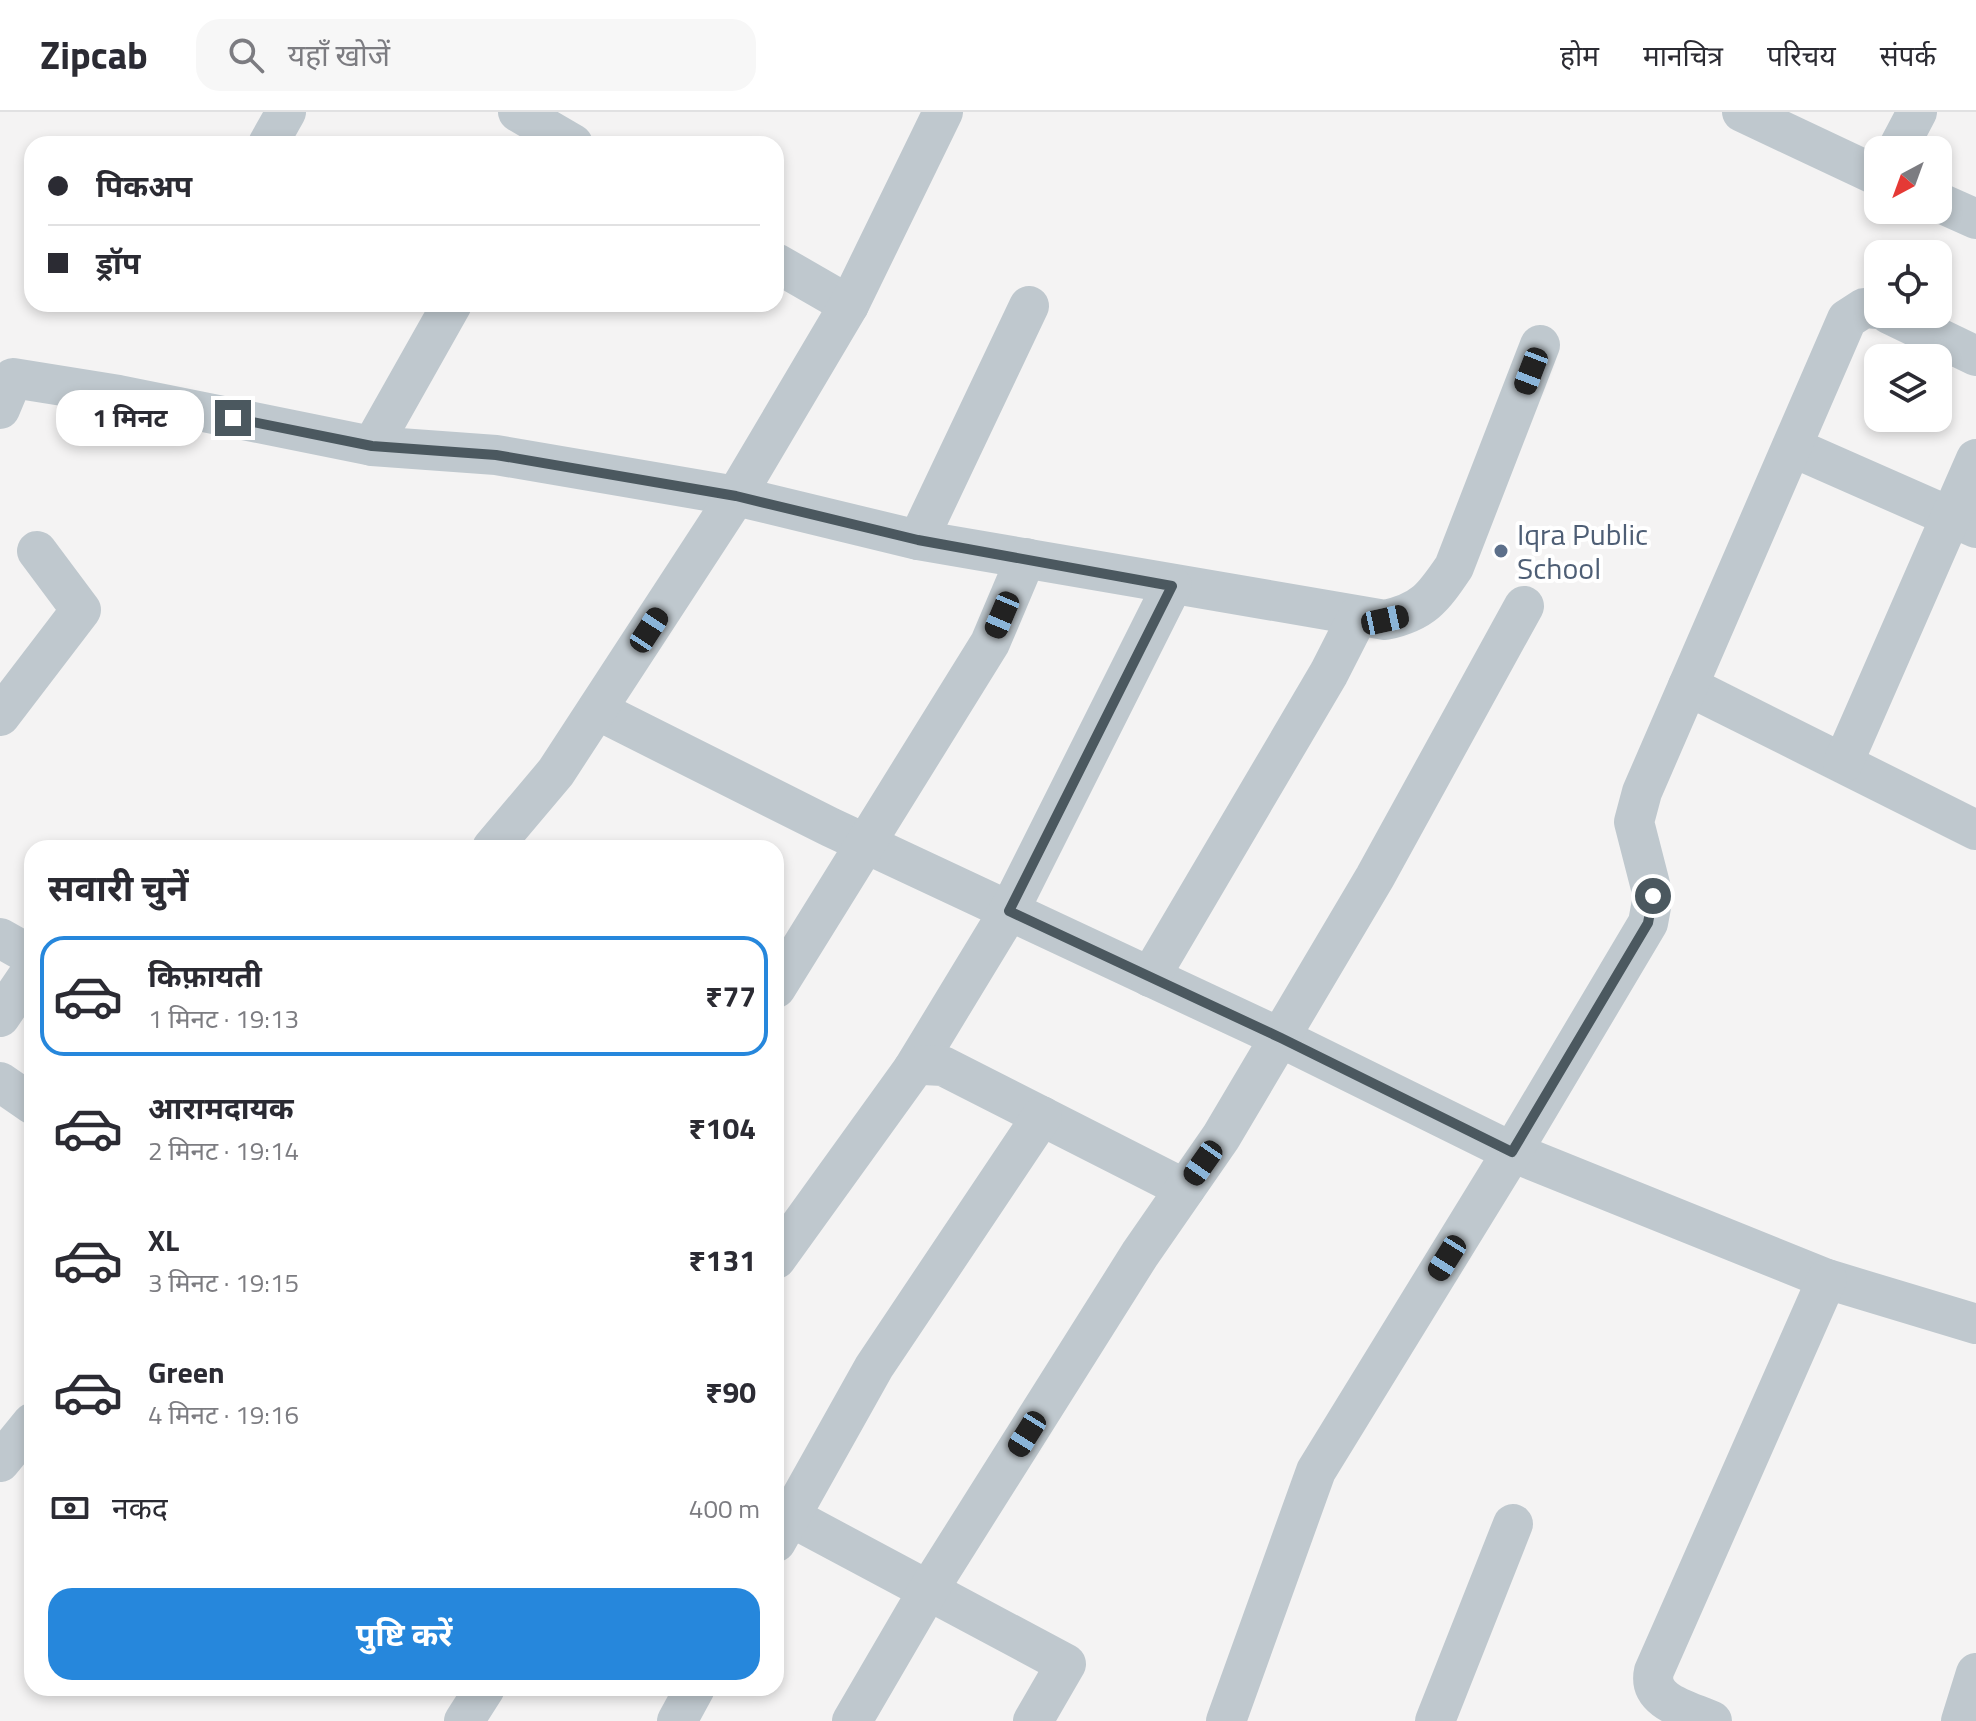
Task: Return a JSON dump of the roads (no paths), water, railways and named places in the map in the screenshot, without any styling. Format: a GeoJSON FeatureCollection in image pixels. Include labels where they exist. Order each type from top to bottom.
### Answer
{"type":"FeatureCollection","features":[{"type":"Feature","properties":{"kind":"street"},"geometry":{"type":"LineString","coordinates":[[272,136],[286,112]]}},
{"type":"Feature","properties":{"kind":"street"},"geometry":{"type":"LineString","coordinates":[[499,840],[556,772],[736,496],[849,305],[943,112]]}},
{"type":"Feature","properties":{"kind":"street"},"geometry":{"type":"LineString","coordinates":[[1742,112],[1864,170]]}},
{"type":"Feature","properties":{"kind":"street"},"geometry":{"type":"LineString","coordinates":[[1797,112],[1815,147]]}},
{"type":"Feature","properties":{"kind":"street"},"geometry":{"type":"LineString","coordinates":[[1904,136],[1917,112]]}},
{"type":"Feature","properties":{"kind":"street"},"geometry":{"type":"LineString","coordinates":[[1952,208],[1976,219]]}},
{"type":"Feature","properties":{"kind":"street"},"geometry":{"type":"LineString","coordinates":[[784,268],[849,305]]}},
{"type":"Feature","properties":{"kind":"street"},"geometry":{"type":"LineString","coordinates":[[918,540],[1029,306]]}},
{"type":"Feature","properties":{"kind":"street"},"geometry":{"type":"LineString","coordinates":[[1226,1721],[1316,1471],[1648,923],[1653,896],[1634,822],[1642,792],[1847,319],[1864,308]]}},
{"type":"Feature","properties":{"kind":"street"},"geometry":{"type":"LineString","coordinates":[[372,446],[447,312]]}},
{"type":"Feature","properties":{"kind":"street"},"geometry":{"type":"LineString","coordinates":[[1918,328],[1976,356]]}},
{"type":"Feature","properties":{"kind":"street"},"geometry":{"type":"LineString","coordinates":[[4,385],[119,395],[372,446],[496,455],[736,496],[918,540],[1172,586],[1385,620],[1412,615],[1442,585],[1454,567],[1540,345]]}},
{"type":"Feature","properties":{"kind":"street"},"geometry":{"type":"LineString","coordinates":[[1792,447],[1964,522]]}},
{"type":"Feature","properties":{"kind":"street"},"geometry":{"type":"LineString","coordinates":[[1843,763],[1964,522],[1976,459]]}},
{"type":"Feature","properties":{"kind":"street"},"geometry":{"type":"LineString","coordinates":[[0,716],[81,610],[37,551]]}},
{"type":"Feature","properties":{"kind":"street"},"geometry":{"type":"LineString","coordinates":[[784,976],[868,845],[990,643],[1026,558]]}},
{"type":"Feature","properties":{"kind":"street"},"geometry":{"type":"LineString","coordinates":[[784,1248],[913,1069],[1009,911],[1172,586]]}},
{"type":"Feature","properties":{"kind":"street"},"geometry":{"type":"LineString","coordinates":[[852,1721],[929,1589],[1140,1254],[1281,1038],[1375,877],[1524,606]]}},
{"type":"Feature","properties":{"kind":"street"},"geometry":{"type":"LineString","coordinates":[[1150,977],[1329,673],[1358,616]]}},
{"type":"Feature","properties":{"kind":"street"},"geometry":{"type":"LineString","coordinates":[[1688,686],[1976,830]]}},
{"type":"Feature","properties":{"kind":"street"},"geometry":{"type":"LineString","coordinates":[[597,710],[868,845],[1281,1038],[1512,1152],[1827,1279],[1976,1324]]}},
{"type":"Feature","properties":{"kind":"street"},"geometry":{"type":"LineString","coordinates":[[0,938],[24,952]]}},
{"type":"Feature","properties":{"kind":"street"},"geometry":{"type":"LineString","coordinates":[[0,1017],[24,982]]}},
{"type":"Feature","properties":{"kind":"street"},"geometry":{"type":"LineString","coordinates":[[913,1069],[923,1065],[943,1066],[1185,1189]]}},
{"type":"Feature","properties":{"kind":"street"},"geometry":{"type":"LineString","coordinates":[[0,1082],[24,1098]]}},
{"type":"Feature","properties":{"kind":"street"},"geometry":{"type":"LineString","coordinates":[[784,1518],[874,1367],[1042,1116]]}},
{"type":"Feature","properties":{"kind":"street"},"geometry":{"type":"LineString","coordinates":[[1712,1721],[1655,1691],[1651,1683],[1654,1671],[1827,1279]]}},
{"type":"Feature","properties":{"kind":"street"},"geometry":{"type":"LineString","coordinates":[[0,1462],[24,1433]]}},
{"type":"Feature","properties":{"kind":"street"},"geometry":{"type":"LineString","coordinates":[[784,1524],[929,1589],[1066,1664],[1033,1721]]}},
{"type":"Feature","properties":{"kind":"street"},"geometry":{"type":"LineString","coordinates":[[1435,1721],[1513,1524]]}},
{"type":"Feature","properties":{"kind":"street"},"geometry":{"type":"LineString","coordinates":[[1961,1721],[1976,1673]]}},
{"type":"Feature","properties":{"kind":"street"},"geometry":{"type":"LineString","coordinates":[[464,1721],[480,1696]]}},
{"type":"Feature","properties":{"kind":"street"},"geometry":{"type":"LineString","coordinates":[[677,1721],[691,1696]]}},
{"type":"Feature","properties":{"kind":"place","name":"Iqra Public School"},"geometry":{"type":"Point","coordinates":[1501,551]}}]}
